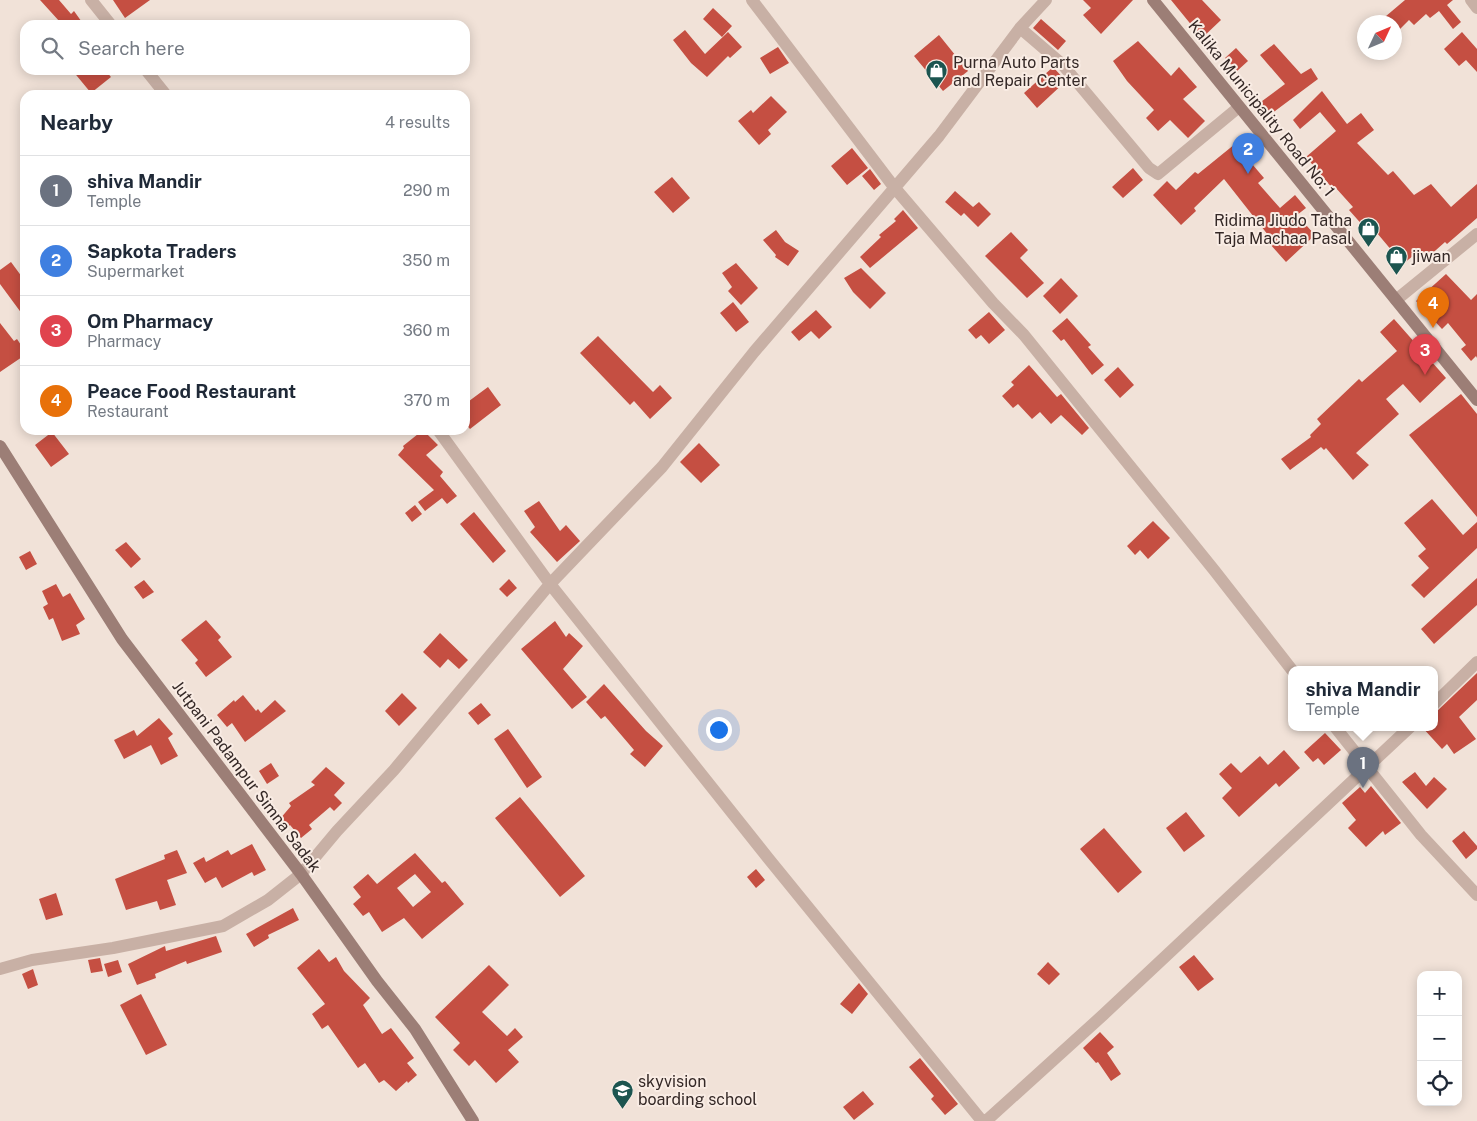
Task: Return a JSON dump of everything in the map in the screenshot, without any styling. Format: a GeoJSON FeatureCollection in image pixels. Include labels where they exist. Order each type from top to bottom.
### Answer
{"type":"FeatureCollection","features":[{"type":"Feature","properties":{"kind":"street"},"geometry":{"type":"LineString","coordinates":[[91,0],[107,20]]}},
{"type":"Feature","properties":{"kind":"street"},"geometry":{"type":"LineString","coordinates":[[752,0],[894,187],[1024,335],[1214,570],[1289,666]]}},
{"type":"Feature","properties":{"kind":"street"},"geometry":{"type":"LineString","coordinates":[[0,969],[32,960],[113,948],[224,926],[268,900],[301,874],[337,831],[394,770],[550,584],[662,468],[754,352],[939,136],[1020,28],[1046,0]]}},
{"type":"Feature","properties":{"kind":"street","name":"Kalika Municipality Road No: 1"},"geometry":{"type":"LineString","coordinates":[[1153,0],[1477,400]]}},
{"type":"Feature","properties":{"kind":"street"},"geometry":{"type":"LineString","coordinates":[[1471,0],[1477,8]]}},
{"type":"Feature","properties":{"kind":"street"},"geometry":{"type":"LineString","coordinates":[[1020,28],[1062,64],[1149,168],[1158,174],[1240,106]]}},
{"type":"Feature","properties":{"kind":"street"},"geometry":{"type":"LineString","coordinates":[[150,75],[162,90]]}},
{"type":"Feature","properties":{"kind":"street"},"geometry":{"type":"LineString","coordinates":[[1396,300],[1477,234]]}},
{"type":"Feature","properties":{"kind":"street"},"geometry":{"type":"LineString","coordinates":[[442,435],[550,584],[768,858],[982,1121]]}},
{"type":"Feature","properties":{"kind":"street","name":"Jutpani Padampur Simna Sadak"},"geometry":{"type":"LineString","coordinates":[[0,446],[122,639],[301,874],[377,981],[416,1029],[473,1121]]}},
{"type":"Feature","properties":{"kind":"street"},"geometry":{"type":"LineString","coordinates":[[1438,700],[1477,662]]}},
{"type":"Feature","properties":{"kind":"street"},"geometry":{"type":"LineString","coordinates":[[1339,731],[1421,835],[1477,895]]}},
{"type":"Feature","properties":{"kind":"street"},"geometry":{"type":"LineString","coordinates":[[986,1121],[1406,731]]}},
{"type":"Feature","properties":{"kind":"building"},"geometry":{"type":"Polygon","coordinates":[[[40,0],[59,0],[71,14],[74,11],[80,20],[58,20],[40,0]]]}},
{"type":"Feature","properties":{"kind":"building"},"geometry":{"type":"Polygon","coordinates":[[[113,0],[150,0],[125,18],[113,0]]]}},
{"type":"Feature","properties":{"kind":"building"},"geometry":{"type":"Polygon","coordinates":[[[1083,0],[1133,0],[1101,34],[1083,15],[1091,8],[1083,0]]]}},
{"type":"Feature","properties":{"kind":"building"},"geometry":{"type":"Polygon","coordinates":[[[1171,0],[1202,0],[1221,20],[1202,38],[1171,0]]]}},
{"type":"Feature","properties":{"kind":"building"},"geometry":{"type":"Polygon","coordinates":[[[1405,0],[1453,0],[1447,5],[1461,22],[1453,29],[1439,11],[1430,18],[1426,14],[1414,25],[1409,20],[1402,27],[1402,15],[1387,15],[1405,0]]]}},
{"type":"Feature","properties":{"kind":"building"},"geometry":{"type":"Polygon","coordinates":[[[713,8],[732,26],[722,37],[703,19],[713,8]]]}},
{"type":"Feature","properties":{"kind":"building"},"geometry":{"type":"Polygon","coordinates":[[[1041,19],[1066,41],[1058,50],[1033,28],[1041,19]]]}},
{"type":"Feature","properties":{"kind":"building"},"geometry":{"type":"Polygon","coordinates":[[[685,30],[705,54],[728,32],[742,47],[730,58],[728,56],[707,77],[691,63],[673,40],[685,30]]]}},
{"type":"Feature","properties":{"kind":"building"},"geometry":{"type":"Polygon","coordinates":[[[1462,32],[1477,49],[1477,72],[1466,60],[1459,66],[1444,49],[1462,32]]]}},
{"type":"Feature","properties":{"kind":"building"},"geometry":{"type":"Polygon","coordinates":[[[939,35],[968,71],[943,91],[914,56],[939,35]]]}},
{"type":"Feature","properties":{"kind":"building"},"geometry":{"type":"Polygon","coordinates":[[[1138,41],[1171,76],[1179,67],[1197,87],[1183,99],[1205,121],[1188,138],[1170,120],[1158,131],[1146,118],[1154,110],[1127,81],[1113,61],[1138,41]]]}},
{"type":"Feature","properties":{"kind":"building"},"geometry":{"type":"Polygon","coordinates":[[[1274,44],[1301,74],[1311,68],[1318,79],[1263,120],[1254,107],[1285,84],[1260,55],[1274,44]]]}},
{"type":"Feature","properties":{"kind":"building"},"geometry":{"type":"Polygon","coordinates":[[[778,47],[789,63],[770,74],[760,58],[778,47]]]}},
{"type":"Feature","properties":{"kind":"building"},"geometry":{"type":"Polygon","coordinates":[[[1236,48],[1248,61],[1237,71],[1225,58],[1236,48]]]}},
{"type":"Feature","properties":{"kind":"building"},"geometry":{"type":"Polygon","coordinates":[[[1053,67],[1066,81],[1037,108],[1024,93],[1053,67]]]}},
{"type":"Feature","properties":{"kind":"building"},"geometry":{"type":"Polygon","coordinates":[[[76,75],[109,75],[111,77],[95,90],[89,90],[76,75]]]}},
{"type":"Feature","properties":{"kind":"building"},"geometry":{"type":"Polygon","coordinates":[[[1322,91],[1347,124],[1361,113],[1374,130],[1357,143],[1388,175],[1393,171],[1414,195],[1431,184],[1451,207],[1477,184],[1477,218],[1447,244],[1445,242],[1427,258],[1419,251],[1403,264],[1377,233],[1373,237],[1349,210],[1353,207],[1335,187],[1333,189],[1306,157],[1336,131],[1320,112],[1300,129],[1293,120],[1322,91]]]}},
{"type":"Feature","properties":{"kind":"building"},"geometry":{"type":"Polygon","coordinates":[[[771,96],[787,112],[768,130],[771,134],[759,145],[738,121],[751,110],[753,113],[771,96]]]}},
{"type":"Feature","properties":{"kind":"building"},"geometry":{"type":"Polygon","coordinates":[[[1235,144],[1264,178],[1258,183],[1280,208],[1295,195],[1306,208],[1297,215],[1315,235],[1286,262],[1269,243],[1272,240],[1224,179],[1194,208],[1196,211],[1181,225],[1153,195],[1167,181],[1176,190],[1195,172],[1198,174],[1235,144]]]}},
{"type":"Feature","properties":{"kind":"building"},"geometry":{"type":"Polygon","coordinates":[[[852,148],[868,168],[847,185],[831,166],[852,148]]]}},
{"type":"Feature","properties":{"kind":"building"},"geometry":{"type":"Polygon","coordinates":[[[1133,168],[1143,180],[1123,198],[1112,187],[1133,168]]]}},
{"type":"Feature","properties":{"kind":"building"},"geometry":{"type":"Polygon","coordinates":[[[870,169],[881,184],[874,190],[862,176],[870,169]]]}},
{"type":"Feature","properties":{"kind":"building"},"geometry":{"type":"Polygon","coordinates":[[[672,177],[690,198],[673,213],[654,192],[672,177]]]}},
{"type":"Feature","properties":{"kind":"building"},"geometry":{"type":"Polygon","coordinates":[[[955,191],[973,207],[979,202],[991,214],[978,227],[964,213],[961,216],[945,202],[955,191]]]}},
{"type":"Feature","properties":{"kind":"building"},"geometry":{"type":"Polygon","coordinates":[[[903,210],[918,228],[870,268],[860,257],[881,237],[879,235],[896,221],[894,219],[903,210]]]}},
{"type":"Feature","properties":{"kind":"building"},"geometry":{"type":"Polygon","coordinates":[[[776,230],[785,242],[799,251],[788,266],[775,257],[776,255],[763,240],[776,230]]]}},
{"type":"Feature","properties":{"kind":"building"},"geometry":{"type":"Polygon","coordinates":[[[1011,232],[1028,250],[1020,258],[1044,283],[1027,298],[985,256],[1011,232]]]}},
{"type":"Feature","properties":{"kind":"building"},"geometry":{"type":"Polygon","coordinates":[[[11,262],[20,274],[20,311],[0,284],[0,270],[11,262]]]}},
{"type":"Feature","properties":{"kind":"building"},"geometry":{"type":"Polygon","coordinates":[[[736,263],[758,288],[741,305],[728,291],[732,287],[722,273],[736,263]]]}},
{"type":"Feature","properties":{"kind":"building"},"geometry":{"type":"Polygon","coordinates":[[[861,268],[886,293],[870,309],[853,292],[844,278],[861,268]]]}},
{"type":"Feature","properties":{"kind":"building"},"geometry":{"type":"Polygon","coordinates":[[[1446,274],[1471,300],[1477,294],[1477,358],[1476,356],[1471,361],[1461,349],[1466,345],[1448,323],[1442,329],[1416,301],[1446,274]]]}},
{"type":"Feature","properties":{"kind":"building"},"geometry":{"type":"Polygon","coordinates":[[[1061,278],[1078,296],[1060,314],[1043,296],[1061,278]]]}},
{"type":"Feature","properties":{"kind":"building"},"geometry":{"type":"Polygon","coordinates":[[[733,302],[749,322],[736,332],[720,313],[733,302]]]}},
{"type":"Feature","properties":{"kind":"building"},"geometry":{"type":"Polygon","coordinates":[[[816,310],[832,327],[819,339],[811,331],[799,341],[791,332],[816,310]]]}},
{"type":"Feature","properties":{"kind":"building"},"geometry":{"type":"Polygon","coordinates":[[[989,312],[1005,330],[989,344],[981,335],[976,339],[968,330],[989,312]]]}},
{"type":"Feature","properties":{"kind":"building"},"geometry":{"type":"Polygon","coordinates":[[[1067,318],[1091,345],[1088,347],[1104,365],[1092,375],[1064,339],[1061,341],[1052,331],[1067,318]]]}},
{"type":"Feature","properties":{"kind":"building"},"geometry":{"type":"Polygon","coordinates":[[[1394,319],[1446,378],[1420,403],[1403,384],[1386,399],[1399,414],[1356,453],[1369,465],[1353,480],[1326,448],[1324,450],[1321,447],[1290,470],[1281,459],[1311,437],[1310,435],[1321,424],[1317,419],[1359,379],[1362,382],[1397,351],[1380,332],[1394,319]]]}},
{"type":"Feature","properties":{"kind":"building"},"geometry":{"type":"Polygon","coordinates":[[[0,323],[14,341],[17,339],[20,344],[20,358],[0,372],[0,323]]]}},
{"type":"Feature","properties":{"kind":"building"},"geometry":{"type":"Polygon","coordinates":[[[598,336],[653,392],[660,385],[672,398],[650,419],[634,401],[630,405],[580,353],[598,336]]]}},
{"type":"Feature","properties":{"kind":"building"},"geometry":{"type":"Polygon","coordinates":[[[1029,365],[1057,397],[1061,394],[1089,428],[1082,435],[1061,415],[1051,424],[1040,412],[1032,419],[1018,404],[1013,408],[1002,396],[1014,385],[1011,382],[1029,365]]]}},
{"type":"Feature","properties":{"kind":"building"},"geometry":{"type":"Polygon","coordinates":[[[1118,367],[1134,385],[1120,398],[1104,380],[1118,367]]]}},
{"type":"Feature","properties":{"kind":"building"},"geometry":{"type":"Polygon","coordinates":[[[488,387],[501,405],[470,429],[470,400],[488,387]]]}},
{"type":"Feature","properties":{"kind":"building"},"geometry":{"type":"Polygon","coordinates":[[[1461,394],[1477,414],[1477,517],[1409,435],[1461,394]]]}},
{"type":"Feature","properties":{"kind":"building"},"geometry":{"type":"Polygon","coordinates":[[[48,435],[54,435],[69,454],[51,467],[35,445],[48,435]]]}},
{"type":"Feature","properties":{"kind":"building"},"geometry":{"type":"Polygon","coordinates":[[[417,435],[428,435],[438,445],[426,455],[443,472],[440,476],[457,496],[447,504],[442,498],[425,511],[418,502],[434,490],[398,455],[404,448],[403,446],[417,435]]]}},
{"type":"Feature","properties":{"kind":"building"},"geometry":{"type":"Polygon","coordinates":[[[699,443],[720,465],[701,483],[680,462],[699,443]]]}},
{"type":"Feature","properties":{"kind":"building"},"geometry":{"type":"Polygon","coordinates":[[[1432,499],[1463,535],[1477,522],[1477,548],[1424,598],[1411,585],[1429,568],[1418,556],[1426,549],[1404,523],[1432,499]]]}},
{"type":"Feature","properties":{"kind":"building"},"geometry":{"type":"Polygon","coordinates":[[[539,501],[560,531],[566,525],[580,541],[557,562],[530,532],[535,527],[524,511],[539,501]]]}},
{"type":"Feature","properties":{"kind":"building"},"geometry":{"type":"Polygon","coordinates":[[[415,505],[422,514],[412,522],[405,513],[415,505]]]}},
{"type":"Feature","properties":{"kind":"building"},"geometry":{"type":"Polygon","coordinates":[[[474,512],[506,551],[493,563],[460,524],[474,512]]]}},
{"type":"Feature","properties":{"kind":"building"},"geometry":{"type":"Polygon","coordinates":[[[1153,521],[1170,538],[1148,559],[1140,550],[1135,555],[1127,546],[1153,521]]]}},
{"type":"Feature","properties":{"kind":"building"},"geometry":{"type":"Polygon","coordinates":[[[126,542],[141,559],[131,568],[115,550],[126,542]]]}},
{"type":"Feature","properties":{"kind":"building"},"geometry":{"type":"Polygon","coordinates":[[[30,551],[37,564],[26,570],[19,557],[30,551]]]}},
{"type":"Feature","properties":{"kind":"building"},"geometry":{"type":"Polygon","coordinates":[[[1477,578],[1477,605],[1434,644],[1421,629],[1477,578]]]}},
{"type":"Feature","properties":{"kind":"building"},"geometry":{"type":"Polygon","coordinates":[[[509,579],[517,588],[507,597],[499,589],[509,579]]]}},
{"type":"Feature","properties":{"kind":"building"},"geometry":{"type":"Polygon","coordinates":[[[144,580],[154,592],[143,599],[134,587],[144,580]]]}},
{"type":"Feature","properties":{"kind":"building"},"geometry":{"type":"Polygon","coordinates":[[[56,584],[63,597],[70,593],[85,619],[76,625],[80,634],[62,641],[53,618],[49,620],[43,607],[48,604],[42,591],[56,584]]]}},
{"type":"Feature","properties":{"kind":"building"},"geometry":{"type":"Polygon","coordinates":[[[206,620],[221,637],[218,640],[232,657],[206,677],[195,663],[198,660],[181,640],[206,620]]]}},
{"type":"Feature","properties":{"kind":"building"},"geometry":{"type":"Polygon","coordinates":[[[555,621],[566,637],[569,633],[583,646],[563,669],[587,697],[572,709],[521,649],[555,621]]]}},
{"type":"Feature","properties":{"kind":"building"},"geometry":{"type":"Polygon","coordinates":[[[440,633],[468,660],[459,669],[448,659],[440,668],[423,652],[440,633]]]}},
{"type":"Feature","properties":{"kind":"building"},"geometry":{"type":"Polygon","coordinates":[[[1477,673],[1477,700],[1459,717],[1476,739],[1454,754],[1447,744],[1442,749],[1426,731],[1438,731],[1438,710],[1477,673]]]}},
{"type":"Feature","properties":{"kind":"building"},"geometry":{"type":"Polygon","coordinates":[[[604,684],[646,731],[663,746],[645,767],[630,754],[634,750],[605,716],[601,719],[586,702],[604,684]]]}},
{"type":"Feature","properties":{"kind":"building"},"geometry":{"type":"Polygon","coordinates":[[[402,693],[417,708],[399,726],[385,711],[402,693]]]}},
{"type":"Feature","properties":{"kind":"building"},"geometry":{"type":"Polygon","coordinates":[[[243,695],[256,711],[258,709],[261,713],[275,700],[286,711],[245,742],[232,723],[227,727],[217,715],[234,700],[235,702],[243,695]]]}},
{"type":"Feature","properties":{"kind":"building"},"geometry":{"type":"Polygon","coordinates":[[[481,703],[491,715],[478,725],[468,713],[481,703]]]}},
{"type":"Feature","properties":{"kind":"building"},"geometry":{"type":"Polygon","coordinates":[[[159,718],[173,734],[168,738],[178,756],[161,765],[151,745],[124,759],[114,740],[134,730],[137,736],[159,718]]]}},
{"type":"Feature","properties":{"kind":"building"},"geometry":{"type":"Polygon","coordinates":[[[508,729],[542,777],[527,788],[494,739],[508,729]]]}},
{"type":"Feature","properties":{"kind":"building"},"geometry":{"type":"Polygon","coordinates":[[[1325,733],[1341,750],[1324,765],[1318,758],[1313,762],[1304,752],[1325,733]]]}},
{"type":"Feature","properties":{"kind":"building"},"geometry":{"type":"Polygon","coordinates":[[[1284,750],[1300,768],[1279,787],[1276,783],[1239,817],[1222,798],[1232,788],[1219,774],[1231,763],[1241,773],[1260,756],[1268,765],[1284,750]]]}},
{"type":"Feature","properties":{"kind":"building"},"geometry":{"type":"Polygon","coordinates":[[[271,763],[279,776],[267,784],[259,771],[271,763]]]}},
{"type":"Feature","properties":{"kind":"building"},"geometry":{"type":"Polygon","coordinates":[[[326,767],[345,783],[334,795],[342,803],[334,811],[330,807],[309,825],[312,829],[301,838],[290,825],[288,827],[279,820],[291,806],[289,803],[315,785],[311,782],[326,767]]]}},
{"type":"Feature","properties":{"kind":"building"},"geometry":{"type":"Polygon","coordinates":[[[1415,772],[1426,786],[1434,777],[1447,789],[1427,809],[1402,782],[1415,772]]]}},
{"type":"Feature","properties":{"kind":"building"},"geometry":{"type":"Polygon","coordinates":[[[1371,786],[1401,823],[1385,835],[1383,831],[1366,847],[1348,828],[1356,820],[1342,803],[1360,787],[1365,793],[1371,786]]]}},
{"type":"Feature","properties":{"kind":"building"},"geometry":{"type":"Polygon","coordinates":[[[520,797],[585,876],[560,897],[495,818],[520,797]]]}},
{"type":"Feature","properties":{"kind":"building"},"geometry":{"type":"Polygon","coordinates":[[[1186,812],[1205,836],[1184,852],[1166,828],[1186,812]]]}},
{"type":"Feature","properties":{"kind":"building"},"geometry":{"type":"Polygon","coordinates":[[[1104,828],[1142,872],[1118,893],[1080,849],[1104,828]]]}},
{"type":"Feature","properties":{"kind":"building"},"geometry":{"type":"Polygon","coordinates":[[[1464,831],[1477,846],[1477,849],[1466,859],[1452,841],[1464,831]]]}},
{"type":"Feature","properties":{"kind":"building"},"geometry":{"type":"Polygon","coordinates":[[[252,844],[266,870],[254,876],[252,872],[222,888],[216,877],[205,883],[193,863],[204,857],[206,862],[228,850],[231,855],[252,844]]]}},
{"type":"Feature","properties":{"kind":"building"},"geometry":{"type":"Polygon","coordinates":[[[177,850],[187,873],[167,880],[176,905],[160,910],[157,901],[126,910],[115,879],[165,859],[164,855],[177,850]]]}},
{"type":"Feature","properties":{"kind":"building"},"geometry":{"type":"Polygon","coordinates":[[[415,853],[442,883],[445,881],[464,904],[422,939],[404,918],[382,932],[369,912],[363,916],[353,904],[361,897],[353,887],[368,874],[377,884],[415,853]],[[415,874],[397,888],[413,907],[431,892],[415,874]]]}},
{"type":"Feature","properties":{"kind":"building"},"geometry":{"type":"Polygon","coordinates":[[[756,869],[765,880],[756,888],[747,877],[756,869]]]}},
{"type":"Feature","properties":{"kind":"building"},"geometry":{"type":"Polygon","coordinates":[[[56,893],[63,915],[46,920],[39,899],[56,893]]]}},
{"type":"Feature","properties":{"kind":"building"},"geometry":{"type":"Polygon","coordinates":[[[293,908],[299,920],[268,935],[269,938],[254,947],[246,934],[293,908]]]}},
{"type":"Feature","properties":{"kind":"building"},"geometry":{"type":"Polygon","coordinates":[[[216,936],[222,952],[187,964],[186,961],[155,974],[156,978],[137,985],[128,964],[165,946],[166,951],[216,936]]]}},
{"type":"Feature","properties":{"kind":"building"},"geometry":{"type":"Polygon","coordinates":[[[319,949],[329,962],[336,957],[344,971],[370,998],[363,1005],[382,1034],[391,1028],[414,1058],[407,1063],[417,1075],[396,1091],[384,1080],[379,1083],[365,1063],[358,1068],[328,1025],[322,1029],[312,1014],[325,1004],[297,968],[319,949]]]}},
{"type":"Feature","properties":{"kind":"building"},"geometry":{"type":"Polygon","coordinates":[[[1194,955],[1214,979],[1198,991],[1179,967],[1194,955]]]}},
{"type":"Feature","properties":{"kind":"building"},"geometry":{"type":"Polygon","coordinates":[[[100,958],[103,971],[91,973],[88,960],[100,958]]]}},
{"type":"Feature","properties":{"kind":"building"},"geometry":{"type":"Polygon","coordinates":[[[118,960],[122,972],[108,977],[104,964],[118,960]]]}},
{"type":"Feature","properties":{"kind":"building"},"geometry":{"type":"Polygon","coordinates":[[[1048,962],[1060,974],[1049,985],[1037,974],[1048,962]]]}},
{"type":"Feature","properties":{"kind":"building"},"geometry":{"type":"Polygon","coordinates":[[[489,965],[509,985],[482,1012],[507,1036],[515,1028],[523,1037],[508,1050],[519,1062],[496,1083],[475,1060],[469,1066],[453,1050],[460,1043],[435,1017],[489,965]]]}},
{"type":"Feature","properties":{"kind":"building"},"geometry":{"type":"Polygon","coordinates":[[[33,969],[38,985],[28,989],[22,974],[33,969]]]}},
{"type":"Feature","properties":{"kind":"building"},"geometry":{"type":"Polygon","coordinates":[[[859,983],[868,994],[852,1014],[840,1004],[859,983]]]}},
{"type":"Feature","properties":{"kind":"building"},"geometry":{"type":"Polygon","coordinates":[[[141,994],[167,1045],[146,1055],[120,1005],[141,994]]]}},
{"type":"Feature","properties":{"kind":"building"},"geometry":{"type":"Polygon","coordinates":[[[1100,1032],[1114,1047],[1107,1053],[1121,1074],[1111,1081],[1098,1062],[1096,1063],[1083,1048],[1100,1032]]]}},
{"type":"Feature","properties":{"kind":"building"},"geometry":{"type":"Polygon","coordinates":[[[920,1058],[958,1104],[945,1115],[931,1099],[934,1096],[909,1067],[920,1058]]]}},
{"type":"Feature","properties":{"kind":"building"},"geometry":{"type":"Polygon","coordinates":[[[863,1091],[874,1104],[854,1120],[843,1107],[863,1091]]]}},
{"type":"Feature","properties":{"kind":"place","name":"Purna Auto Parts and Repair Center"},"geometry":{"type":"Point","coordinates":[937,90]}},
{"type":"Feature","properties":{"kind":"place","name":"Sapkota Traders"},"geometry":{"type":"Point","coordinates":[1248,174]}},
{"type":"Feature","properties":{"kind":"place","name":"Ridima Jiudo Tatha Taja Machaa Pasal"},"geometry":{"type":"Point","coordinates":[1368,248]}},
{"type":"Feature","properties":{"kind":"place","name":"jiwan"},"geometry":{"type":"Point","coordinates":[1396,275]}},
{"type":"Feature","properties":{"kind":"place","name":"Peace Food Restaurant"},"geometry":{"type":"Point","coordinates":[1433,328]}},
{"type":"Feature","properties":{"kind":"place","name":"Om Pharmacy"},"geometry":{"type":"Point","coordinates":[1425,375]}},
{"type":"Feature","properties":{"kind":"place","name":"shiva Mandir"},"geometry":{"type":"Point","coordinates":[1363,788]}},
{"type":"Feature","properties":{"kind":"place","name":"skyvision boarding school"},"geometry":{"type":"Point","coordinates":[622,1109]}}]}
